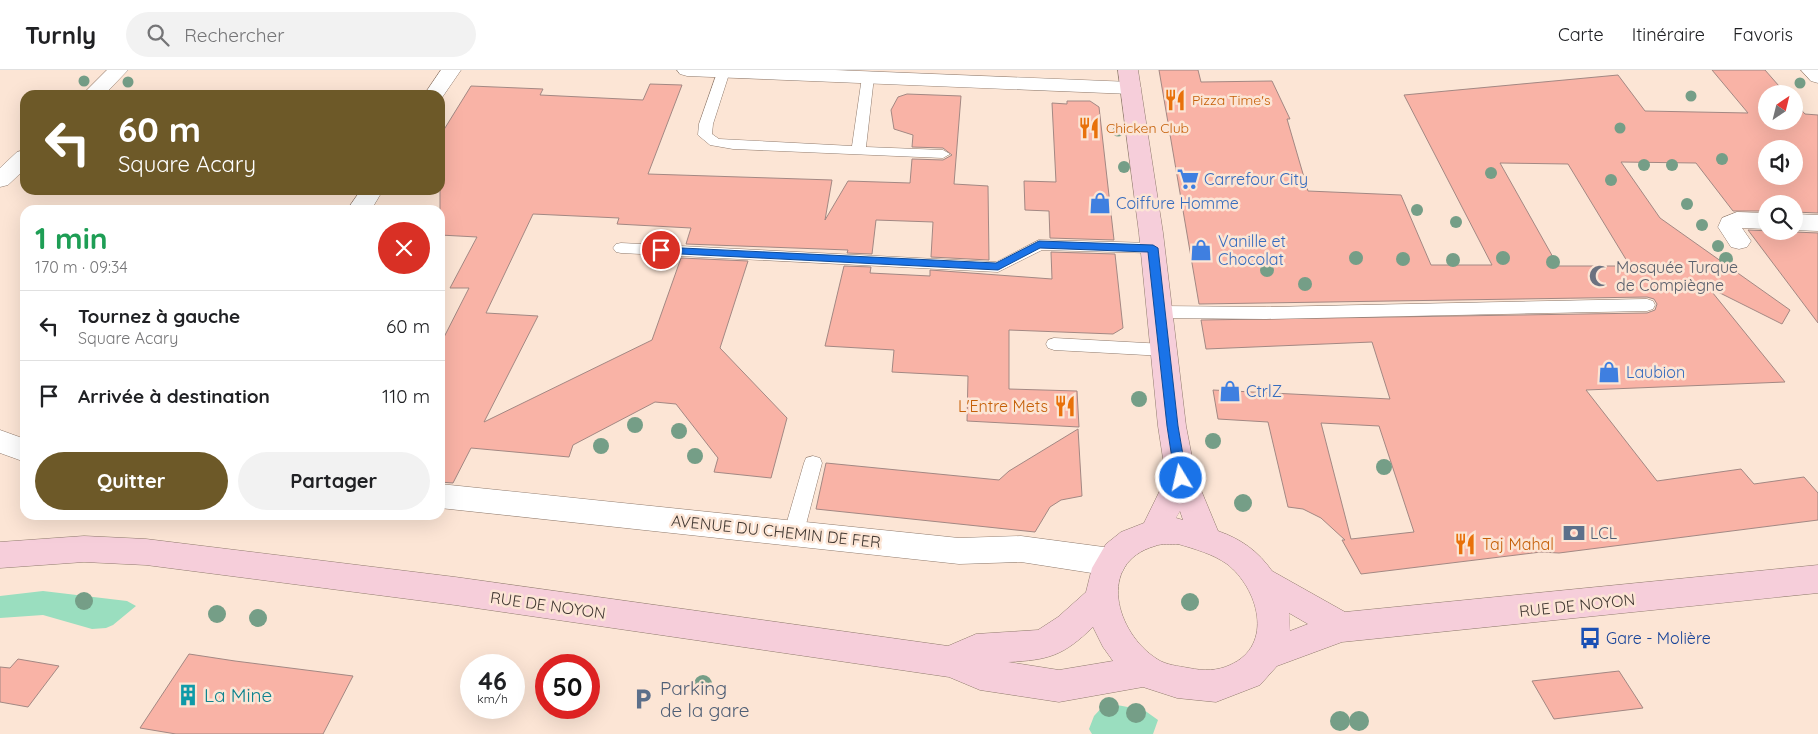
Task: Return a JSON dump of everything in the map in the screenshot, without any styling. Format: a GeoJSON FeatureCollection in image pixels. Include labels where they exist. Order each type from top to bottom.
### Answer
{"type":"FeatureCollection","features":[{"type":"Feature","properties":{"kind":"main road"},"geometry":{"type":"LineString","coordinates":[[1129,79],[1153,248],[1181,478],[1206,538]]}},
{"type":"Feature","properties":{"kind":"main road"},"geometry":{"type":"LineString","coordinates":[[1154,533],[1181,478]]}},
{"type":"Feature","properties":{"kind":"main road"},"geometry":{"type":"LineString","coordinates":[[1178,531],[1206,538],[1238,555],[1262,582],[1271,599],[1275,618],[1274,637],[1267,654],[1250,672],[1226,684],[1198,686],[1166,680],[1145,671],[1116,641],[1102,613],[1102,598],[1104,579],[1111,562],[1118,553],[1133,541],[1154,533],[1178,531]]}},
{"type":"Feature","properties":{"kind":"main road","name":"RUE DE NOYON"},"geometry":{"type":"LineString","coordinates":[[0,555],[84,549],[146,552],[456,591],[764,637],[950,662],[980,674],[1059,686],[1145,671]]}},
{"type":"Feature","properties":{"kind":"main road","name":"RUE DE NOYON"},"geometry":{"type":"LineString","coordinates":[[1267,654],[1342,627],[1815,580]]}},
{"type":"Feature","properties":{"kind":"main road"},"geometry":{"type":"LineString","coordinates":[[1262,582],[1342,627]]}},
{"type":"Feature","properties":{"kind":"main road"},"geometry":{"type":"LineString","coordinates":[[950,662],[976,649],[1043,645],[1070,628],[1102,598]]}},
{"type":"Feature","properties":{"kind":"street"},"geometry":{"type":"LineString","coordinates":[[97,90],[118,70]]}},
{"type":"Feature","properties":{"kind":"street"},"geometry":{"type":"LineString","coordinates":[[437,90],[451,70]]}},
{"type":"Feature","properties":{"kind":"street"},"geometry":{"type":"LineString","coordinates":[[687,70],[868,77],[1129,79]]}},
{"type":"Feature","properties":{"kind":"street"},"geometry":{"type":"LineString","coordinates":[[1810,70],[1818,77]]}},
{"type":"Feature","properties":{"kind":"street"},"geometry":{"type":"LineString","coordinates":[[0,180],[20,162]]}},
{"type":"Feature","properties":{"kind":"street"},"geometry":{"type":"LineString","coordinates":[[1739,241],[1730,227],[1730,223],[1736,220],[1758,221]]}},
{"type":"Feature","properties":{"kind":"street"},"geometry":{"type":"LineString","coordinates":[[1803,222],[1818,223]]}},
{"type":"Feature","properties":{"kind":"street"},"geometry":{"type":"LineString","coordinates":[[0,441],[20,448]]}},
{"type":"Feature","properties":{"kind":"street","name":"AVENUE DU CHEMIN DE FER"},"geometry":{"type":"LineString","coordinates":[[445,497],[959,551],[1021,549],[1111,562]]}},
{"type":"Feature","properties":{"kind":"lane"},"geometry":{"type":"LineString","coordinates":[[724,72],[706,124],[705,135],[716,142],[733,145],[858,152],[943,154]]}},
{"type":"Feature","properties":{"kind":"lane"},"geometry":{"type":"LineString","coordinates":[[858,152],[868,77]]}},
{"type":"Feature","properties":{"kind":"lane"},"geometry":{"type":"LineString","coordinates":[[622,248],[998,267],[1039,245],[1153,248]]}},
{"type":"Feature","properties":{"kind":"lane"},"geometry":{"type":"LineString","coordinates":[[1160,312],[1276,313],[1647,305]]}},
{"type":"Feature","properties":{"kind":"lane"},"geometry":{"type":"LineString","coordinates":[[1054,344],[1164,350]]}},
{"type":"Feature","properties":{"kind":"lane"},"geometry":{"type":"LineString","coordinates":[[794,532],[813,463]]}},
{"type":"Feature","properties":{"kind":"green space"},"geometry":{"type":"Polygon","coordinates":[[[43,591],[127,601],[136,606],[113,625],[106,628],[92,629],[43,615],[0,618],[0,596],[43,591]]]}},
{"type":"Feature","properties":{"kind":"green space"},"geometry":{"type":"Polygon","coordinates":[[[1106,703],[1144,710],[1158,720],[1153,734],[1092,734],[1089,729],[1094,716],[1106,703]]]}},
{"type":"Feature","properties":{"kind":"building"},"geometry":{"type":"Polygon","coordinates":[[[1159,70],[1198,70],[1201,82],[1272,81],[1290,119],[1287,119],[1308,191],[1401,195],[1431,265],[1492,265],[1404,95],[1618,75],[1645,111],[1748,113],[1712,70],[1765,70],[1778,85],[1758,85],[1758,130],[1803,130],[1803,112],[1805,114],[1818,115],[1818,213],[1803,212],[1803,195],[1758,195],[1758,211],[1733,211],[1696,163],[1621,162],[1660,218],[1790,310],[1782,324],[1708,287],[1785,382],[1586,390],[1657,481],[1741,469],[1754,484],[1804,477],[1818,493],[1818,520],[1559,553],[1541,552],[1361,574],[1342,540],[1345,540],[1321,518],[1303,509],[1288,507],[1268,422],[1218,419],[1213,390],[1390,399],[1372,342],[1206,349],[1201,320],[1647,313],[1655,310],[1657,304],[1654,299],[1647,297],[1199,304],[1159,70]],[[1500,163],[1558,266],[1630,266],[1568,164],[1500,163]],[[1321,423],[1351,539],[1414,532],[1379,426],[1321,423]]]}},
{"type":"Feature","properties":{"kind":"building"},"geometry":{"type":"Polygon","coordinates":[[[650,84],[682,85],[648,174],[832,180],[825,220],[848,181],[910,183],[912,159],[943,160],[952,155],[943,148],[912,147],[913,135],[894,129],[891,110],[898,97],[907,94],[961,96],[954,184],[988,186],[989,260],[931,257],[933,222],[876,220],[872,254],[847,253],[848,250],[686,244],[691,228],[617,224],[619,218],[533,214],[486,313],[538,316],[484,422],[652,340],[681,258],[748,261],[720,348],[787,418],[771,478],[714,472],[718,458],[676,404],[655,402],[573,445],[569,457],[471,448],[453,483],[445,482],[445,335],[469,288],[450,288],[477,237],[445,235],[445,205],[440,205],[440,195],[445,195],[445,128],[471,86],[543,89],[540,95],[643,100],[650,84]]]}},
{"type":"Feature","properties":{"kind":"building"},"geometry":{"type":"Polygon","coordinates":[[[1067,101],[1090,101],[1099,107],[1114,240],[1050,238],[1049,211],[1025,210],[1024,181],[1056,182],[1052,103],[1067,104],[1067,101]]]}},
{"type":"Feature","properties":{"kind":"building"},"geometry":{"type":"Polygon","coordinates":[[[1748,230],[1758,230],[1758,240],[1803,240],[1803,232],[1818,233],[1818,323],[1748,230]]]}},
{"type":"Feature","properties":{"kind":"building"},"geometry":{"type":"Polygon","coordinates":[[[1051,252],[1115,254],[1123,328],[1113,334],[1009,330],[1009,389],[1077,391],[1079,427],[967,421],[968,376],[892,372],[894,350],[825,346],[844,266],[871,267],[870,273],[930,276],[930,270],[1052,279],[1051,252]]]}},
{"type":"Feature","properties":{"kind":"building"},"geometry":{"type":"Polygon","coordinates":[[[1078,429],[1082,496],[1061,500],[1050,507],[1035,532],[816,509],[826,463],[999,480],[1009,471],[1078,429]]]}},
{"type":"Feature","properties":{"kind":"building"},"geometry":{"type":"Polygon","coordinates":[[[189,654],[353,676],[323,734],[176,734],[140,728],[189,654]]]}},
{"type":"Feature","properties":{"kind":"building"},"geometry":{"type":"Polygon","coordinates":[[[18,659],[59,666],[28,707],[0,702],[0,667],[10,668],[18,659]]]}},
{"type":"Feature","properties":{"kind":"building"},"geometry":{"type":"Polygon","coordinates":[[[1619,671],[1643,708],[1554,719],[1532,681],[1619,671]]]}},
{"type":"Feature","properties":{"kind":"place","name":"Pizza Time's"},"geometry":{"type":"Point","coordinates":[1175,100]}},
{"type":"Feature","properties":{"kind":"place","name":"Chicken Club"},"geometry":{"type":"Point","coordinates":[1089,128]}},
{"type":"Feature","properties":{"kind":"place","name":"Carrefour City"},"geometry":{"type":"Point","coordinates":[1188,179]}},
{"type":"Feature","properties":{"kind":"place","name":"Coiffure Homme"},"geometry":{"type":"Point","coordinates":[1100,203]}},
{"type":"Feature","properties":{"kind":"place","name":"Vanille et Chocolat"},"geometry":{"type":"Point","coordinates":[1201,250]}},
{"type":"Feature","properties":{"kind":"place","name":"Mosquée Turque de Compiègne"},"geometry":{"type":"Point","coordinates":[1600,276]}},
{"type":"Feature","properties":{"kind":"place","name":"Laubion"},"geometry":{"type":"Point","coordinates":[1609,372]}},
{"type":"Feature","properties":{"kind":"place","name":"CtrlZ"},"geometry":{"type":"Point","coordinates":[1230,391]}},
{"type":"Feature","properties":{"kind":"place","name":"L'Entre Mets"},"geometry":{"type":"Point","coordinates":[1065,406]}},
{"type":"Feature","properties":{"kind":"place","name":"LCL"},"geometry":{"type":"Point","coordinates":[1574,533]}},
{"type":"Feature","properties":{"kind":"place","name":"Taj Mahal"},"geometry":{"type":"Point","coordinates":[1465,544]}},
{"type":"Feature","properties":{"kind":"place","name":"Gare - Molière"},"geometry":{"type":"Point","coordinates":[1590,638]}},
{"type":"Feature","properties":{"kind":"place","name":"La Mine"},"geometry":{"type":"Point","coordinates":[188,695]}},
{"type":"Feature","properties":{"kind":"place","name":"Parking de la gare"},"geometry":{"type":"Point","coordinates":[643,699]}},
{"type":"Feature","properties":{"kind":"route"},"geometry":{"type":"LineString","coordinates":[[661,250],[998,267],[1039,245],[1153,248],[1172,426],[1181,478]]}}]}
